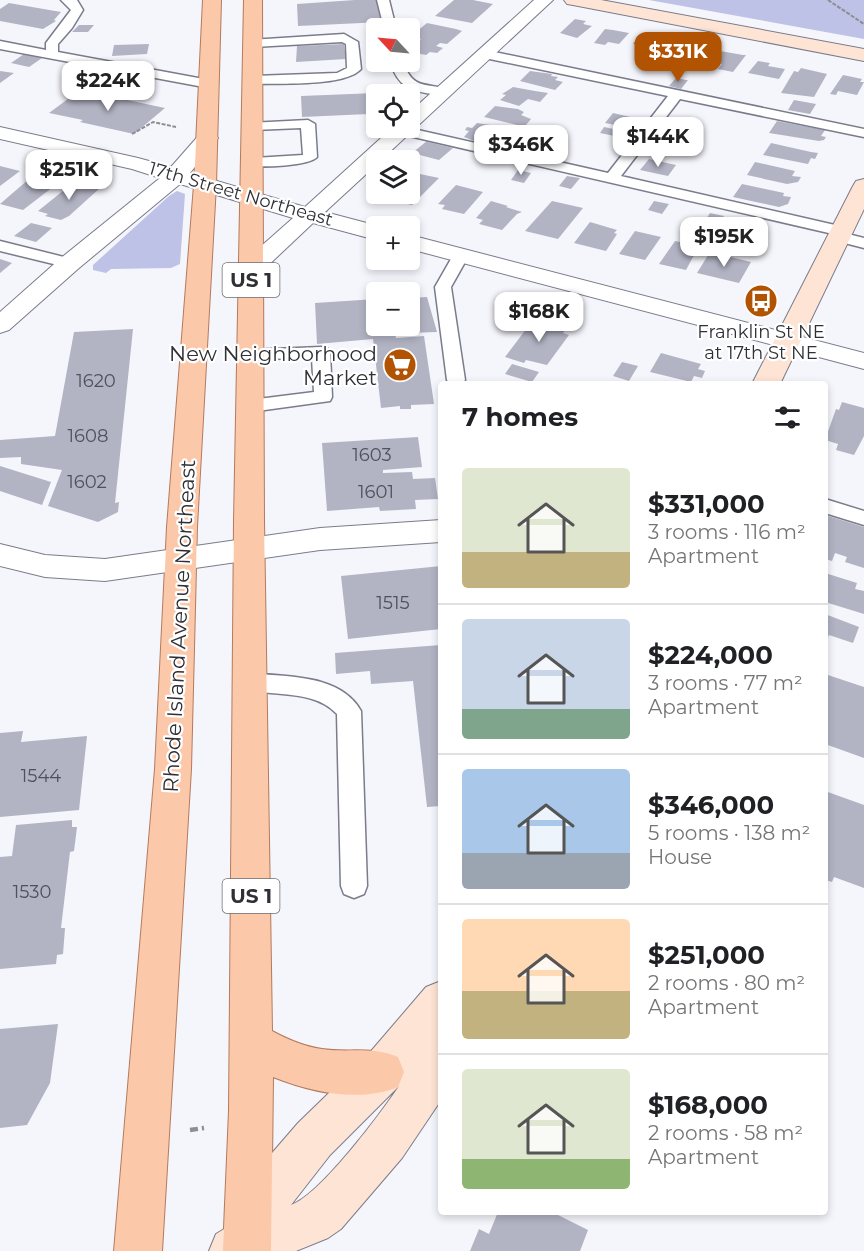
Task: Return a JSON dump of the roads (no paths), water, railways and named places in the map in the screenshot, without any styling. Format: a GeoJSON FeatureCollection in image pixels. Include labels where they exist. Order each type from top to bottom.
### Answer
{"type":"FeatureCollection","features":[{"type":"Feature","properties":{"kind":"main road","name":"Rhode Island Avenue Northeast"},"geometry":{"type":"LineString","coordinates":[[138,1251],[173,769],[180,560],[205,185],[212,0]]}},
{"type":"Feature","properties":{"kind":"main road","name":"US 1"},"geometry":{"type":"LineString","coordinates":[[242,1248],[251,1111],[250,269],[253,200],[253,0]]}},
{"type":"Feature","properties":{"kind":"main road"},"geometry":{"type":"LineString","coordinates":[[251,1042],[276,1057],[321,1071],[382,1072]]}},
{"type":"Feature","properties":{"kind":"street"},"geometry":{"type":"LineString","coordinates":[[420,113],[544,0]]}},
{"type":"Feature","properties":{"kind":"street"},"geometry":{"type":"LineString","coordinates":[[573,0],[864,55]]}},
{"type":"Feature","properties":{"kind":"street","name":"17th Street Northeast"},"geometry":{"type":"LineString","coordinates":[[0,134],[138,164],[253,200],[366,230]]}},
{"type":"Feature","properties":{"kind":"street"},"geometry":{"type":"LineString","coordinates":[[0,325],[70,263],[176,176],[207,138]]}},
{"type":"Feature","properties":{"kind":"street"},"geometry":{"type":"LineString","coordinates":[[250,269],[393,138]]}},
{"type":"Feature","properties":{"kind":"street"},"geometry":{"type":"LineString","coordinates":[[768,381],[864,186]]}},
{"type":"Feature","properties":{"kind":"street"},"geometry":{"type":"LineString","coordinates":[[420,245],[864,361]]}},
{"type":"Feature","properties":{"kind":"street"},"geometry":{"type":"LineString","coordinates":[[0,555],[45,566],[93,570],[180,560],[320,539],[438,531]]}},
{"type":"Feature","properties":{"kind":"street"},"geometry":{"type":"LineString","coordinates":[[242,1248],[285,1175],[314,1138],[382,1072],[438,1005]]}},
{"type":"Feature","properties":{"kind":"street"},"geometry":{"type":"LineString","coordinates":[[242,1248],[321,1215],[374,1160],[416,1102],[438,1063]]}},
{"type":"Feature","properties":{"kind":"lane"},"geometry":{"type":"LineString","coordinates":[[52,55],[52,43],[68,25],[77,10],[72,2],[67,0]]}},
{"type":"Feature","properties":{"kind":"lane"},"geometry":{"type":"LineString","coordinates":[[383,0],[388,18]]}},
{"type":"Feature","properties":{"kind":"lane"},"geometry":{"type":"LineString","coordinates":[[253,43],[344,38],[352,42],[354,69],[346,75],[337,77],[253,80]]}},
{"type":"Feature","properties":{"kind":"lane"},"geometry":{"type":"LineString","coordinates":[[0,45],[209,84]]}},
{"type":"Feature","properties":{"kind":"lane"},"geometry":{"type":"LineString","coordinates":[[485,54],[864,133]]}},
{"type":"Feature","properties":{"kind":"lane"},"geometry":{"type":"LineString","coordinates":[[400,72],[401,77],[410,85],[443,92]]}},
{"type":"Feature","properties":{"kind":"lane"},"geometry":{"type":"LineString","coordinates":[[612,178],[677,94]]}},
{"type":"Feature","properties":{"kind":"lane"},"geometry":{"type":"LineString","coordinates":[[253,126],[308,124],[310,157],[253,162]]}},
{"type":"Feature","properties":{"kind":"lane"},"geometry":{"type":"LineString","coordinates":[[420,131],[840,234],[864,243]]}},
{"type":"Feature","properties":{"kind":"lane"},"geometry":{"type":"LineString","coordinates":[[0,246],[70,263]]}},
{"type":"Feature","properties":{"kind":"lane"},"geometry":{"type":"LineString","coordinates":[[456,380],[443,287],[461,255]]}},
{"type":"Feature","properties":{"kind":"lane"},"geometry":{"type":"LineString","coordinates":[[251,354],[321,352],[323,397],[251,406]]}},
{"type":"Feature","properties":{"kind":"lane"},"geometry":{"type":"LineString","coordinates":[[828,507],[864,518]]}},
{"type":"Feature","properties":{"kind":"lane"},"geometry":{"type":"LineString","coordinates":[[250,682],[314,689],[337,698],[348,711],[354,886]]}},
{"type":"Feature","properties":{"kind":"place","name":"Franklin St NE at 17th St NE"},"geometry":{"type":"Point","coordinates":[761,301]}},
{"type":"Feature","properties":{"kind":"place","name":"New Neighborhood Market"},"geometry":{"type":"Point","coordinates":[400,365]}}]}
